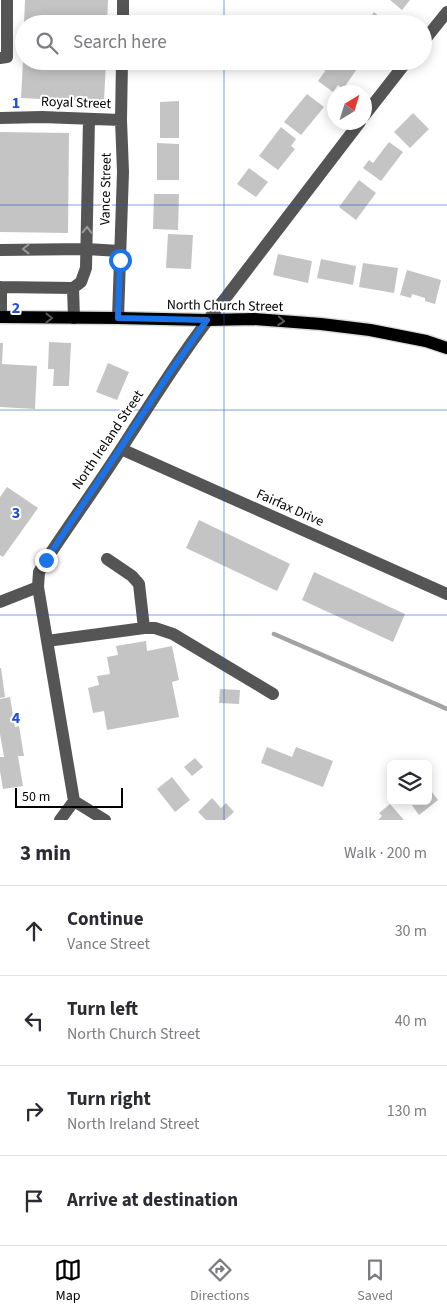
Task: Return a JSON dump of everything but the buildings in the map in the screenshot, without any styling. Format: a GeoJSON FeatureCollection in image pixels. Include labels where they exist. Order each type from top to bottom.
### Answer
{"type":"FeatureCollection","features":[{"type":"Feature","properties":{"kind":"main road","name":"North Church Street"},"geometry":{"type":"LineString","coordinates":[[0,318],[254,319],[321,324],[426,341],[447,348]]}},
{"type":"Feature","properties":{"kind":"street"},"geometry":{"type":"LineString","coordinates":[[0,58],[7,58],[7,0]]}},
{"type":"Feature","properties":{"kind":"street"},"geometry":{"type":"LineString","coordinates":[[123,0],[123,15]]}},
{"type":"Feature","properties":{"kind":"street"},"geometry":{"type":"LineString","coordinates":[[432,31],[447,12]]}},
{"type":"Feature","properties":{"kind":"street","name":"Vance Street"},"geometry":{"type":"LineString","coordinates":[[118,318],[123,172],[122,70]]}},
{"type":"Feature","properties":{"kind":"street"},"geometry":{"type":"LineString","coordinates":[[372,106],[400,70]]}},
{"type":"Feature","properties":{"kind":"street","name":"Royal Street"},"geometry":{"type":"LineString","coordinates":[[0,118],[121,120]]}},
{"type":"Feature","properties":{"kind":"street"},"geometry":{"type":"LineString","coordinates":[[0,318],[1,287],[74,288],[81,282],[86,268],[89,118]]}},
{"type":"Feature","properties":{"kind":"street","name":"North Ireland Street"},"geometry":{"type":"LineString","coordinates":[[74,801],[38,587],[40,572],[46,560],[169,374],[207,320],[354,130]]}},
{"type":"Feature","properties":{"kind":"street"},"geometry":{"type":"LineString","coordinates":[[0,250],[86,249],[120,251]]}},
{"type":"Feature","properties":{"kind":"street"},"geometry":{"type":"LineString","coordinates":[[74,288],[74,318]]}},
{"type":"Feature","properties":{"kind":"street","name":"Fairfax Drive"},"geometry":{"type":"LineString","coordinates":[[120,449],[447,594]]}},
{"type":"Feature","properties":{"kind":"street"},"geometry":{"type":"LineString","coordinates":[[107,558],[132,576],[139,584],[144,628]]}},
{"type":"Feature","properties":{"kind":"street"},"geometry":{"type":"LineString","coordinates":[[0,602],[38,587]]}},
{"type":"Feature","properties":{"kind":"street"},"geometry":{"type":"LineString","coordinates":[[47,641],[155,628],[172,634],[273,694]]}},
{"type":"Feature","properties":{"kind":"street"},"geometry":{"type":"LineString","coordinates":[[60,820],[74,801],[105,820]]}},
{"type":"Feature","properties":{"kind":"waterway"},"geometry":{"type":"LineString","coordinates":[[274,634],[447,709]]}},
{"type":"Feature","properties":{"kind":"route"},"geometry":{"type":"LineString","coordinates":[[46,560],[207,320],[118,318],[120,260]]}}]}
